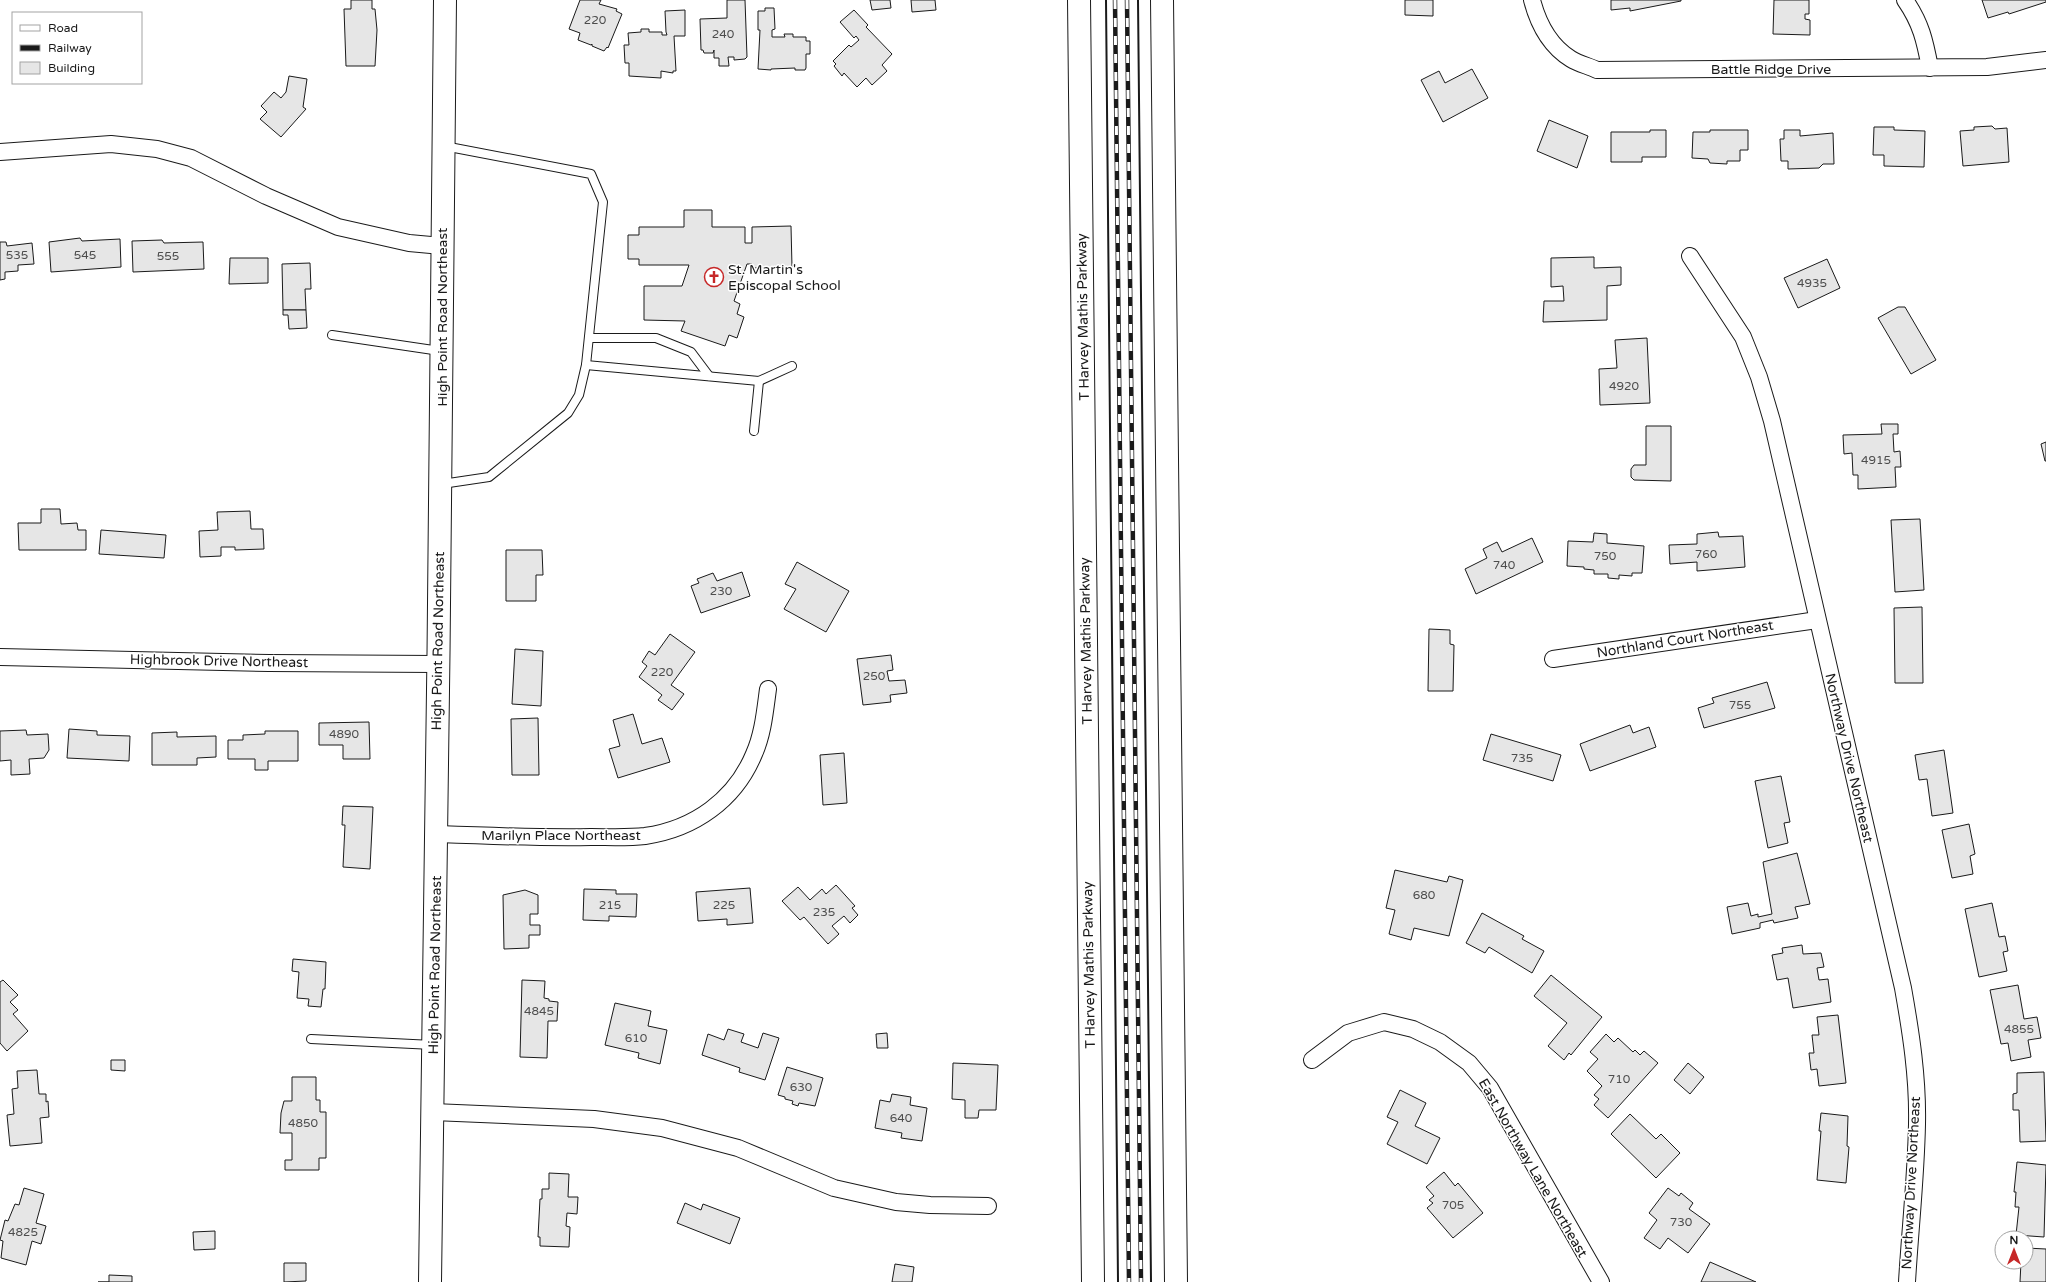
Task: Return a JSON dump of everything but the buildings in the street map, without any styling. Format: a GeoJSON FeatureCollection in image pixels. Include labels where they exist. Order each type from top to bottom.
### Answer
{"type":"FeatureCollection","features":[{"type":"Feature","properties":{"kind":"main road","name":"High Point Road Northeast"},"geometry":{"type":"LineString","coordinates":[[430,1282],[434,1045],[437,664],[441,484],[445,0]]}},
{"type":"Feature","properties":{"kind":"main road","name":"T Harvey Mathis Parkway"},"geometry":{"type":"LineString","coordinates":[[1079,0],[1093,1282]]}},
{"type":"Feature","properties":{"kind":"main road"},"geometry":{"type":"LineString","coordinates":[[1162,0],[1176,1282]]}},
{"type":"Feature","properties":{"kind":"street","name":"Battle Ridge Drive"},"geometry":{"type":"LineString","coordinates":[[1532,0],[1536,16],[1549,39],[1570,59],[1597,70],[1986,67],[2046,60]]}},
{"type":"Feature","properties":{"kind":"street"},"geometry":{"type":"LineString","coordinates":[[1905,0],[1916,16],[1924,37],[1930,68]]}},
{"type":"Feature","properties":{"kind":"street"},"geometry":{"type":"LineString","coordinates":[[0,152],[111,144],[157,149],[192,158],[266,196],[338,227],[409,243],[442,246]]}},
{"type":"Feature","properties":{"kind":"street","name":"Northway Drive Northeast"},"geometry":{"type":"LineString","coordinates":[[1690,256],[1743,337],[1759,377],[1772,421],[1903,988],[1911,1031],[1915,1072],[1917,1124],[1906,1282]]}},
{"type":"Feature","properties":{"kind":"street","name":"Northland Court Northeast"},"geometry":{"type":"LineString","coordinates":[[1553,659],[1817,620]]}},
{"type":"Feature","properties":{"kind":"street","name":"Highbrook Drive Northeast"},"geometry":{"type":"LineString","coordinates":[[0,657],[269,663],[437,664]]}},
{"type":"Feature","properties":{"kind":"street","name":"Marilyn Place Northeast"},"geometry":{"type":"LineString","coordinates":[[436,834],[546,838],[644,836],[667,832],[687,825],[704,815],[723,800],[742,777],[754,754],[761,732],[768,689]]}},
{"type":"Feature","properties":{"kind":"street","name":"East Northway Lane Northeast"},"geometry":{"type":"LineString","coordinates":[[1312,1060],[1348,1033],[1384,1022],[1413,1029],[1440,1042],[1469,1063],[1490,1088],[1601,1282]]}},
{"type":"Feature","properties":{"kind":"street"},"geometry":{"type":"LineString","coordinates":[[433,1112],[594,1119],[662,1128],[738,1148],[834,1188],[896,1202],[930,1205],[988,1206]]}},
{"type":"Feature","properties":{"kind":"lane"},"geometry":{"type":"LineString","coordinates":[[441,484],[489,477],[568,413],[579,395],[586,365],[603,202],[591,174],[443,146]]}},
{"type":"Feature","properties":{"kind":"lane"},"geometry":{"type":"LineString","coordinates":[[332,335],[441,351]]}},
{"type":"Feature","properties":{"kind":"lane"},"geometry":{"type":"LineString","coordinates":[[589,338],[656,338],[691,352],[709,376]]}},
{"type":"Feature","properties":{"kind":"lane"},"geometry":{"type":"LineString","coordinates":[[586,365],[759,381],[792,366]]}},
{"type":"Feature","properties":{"kind":"lane"},"geometry":{"type":"LineString","coordinates":[[754,431],[759,381]]}},
{"type":"Feature","properties":{"kind":"lane"},"geometry":{"type":"LineString","coordinates":[[311,1039],[434,1045]]}},
{"type":"Feature","properties":{"kind":"railway"},"geometry":{"type":"LineString","coordinates":[[1115,0],[1129,1282]]}},
{"type":"Feature","properties":{"kind":"railway"},"geometry":{"type":"LineString","coordinates":[[1127,0],[1141,1282]]}},
{"type":"Feature","properties":{"kind":"wall"},"geometry":{"type":"LineString","coordinates":[[1106,0],[1118,1282]]}},
{"type":"Feature","properties":{"kind":"wall"},"geometry":{"type":"LineString","coordinates":[[1138,0],[1151,1282]]}},
{"type":"Feature","properties":{"kind":"place","name":"St. Martin's Episcopal School"},"geometry":{"type":"Point","coordinates":[714,277]}}]}
